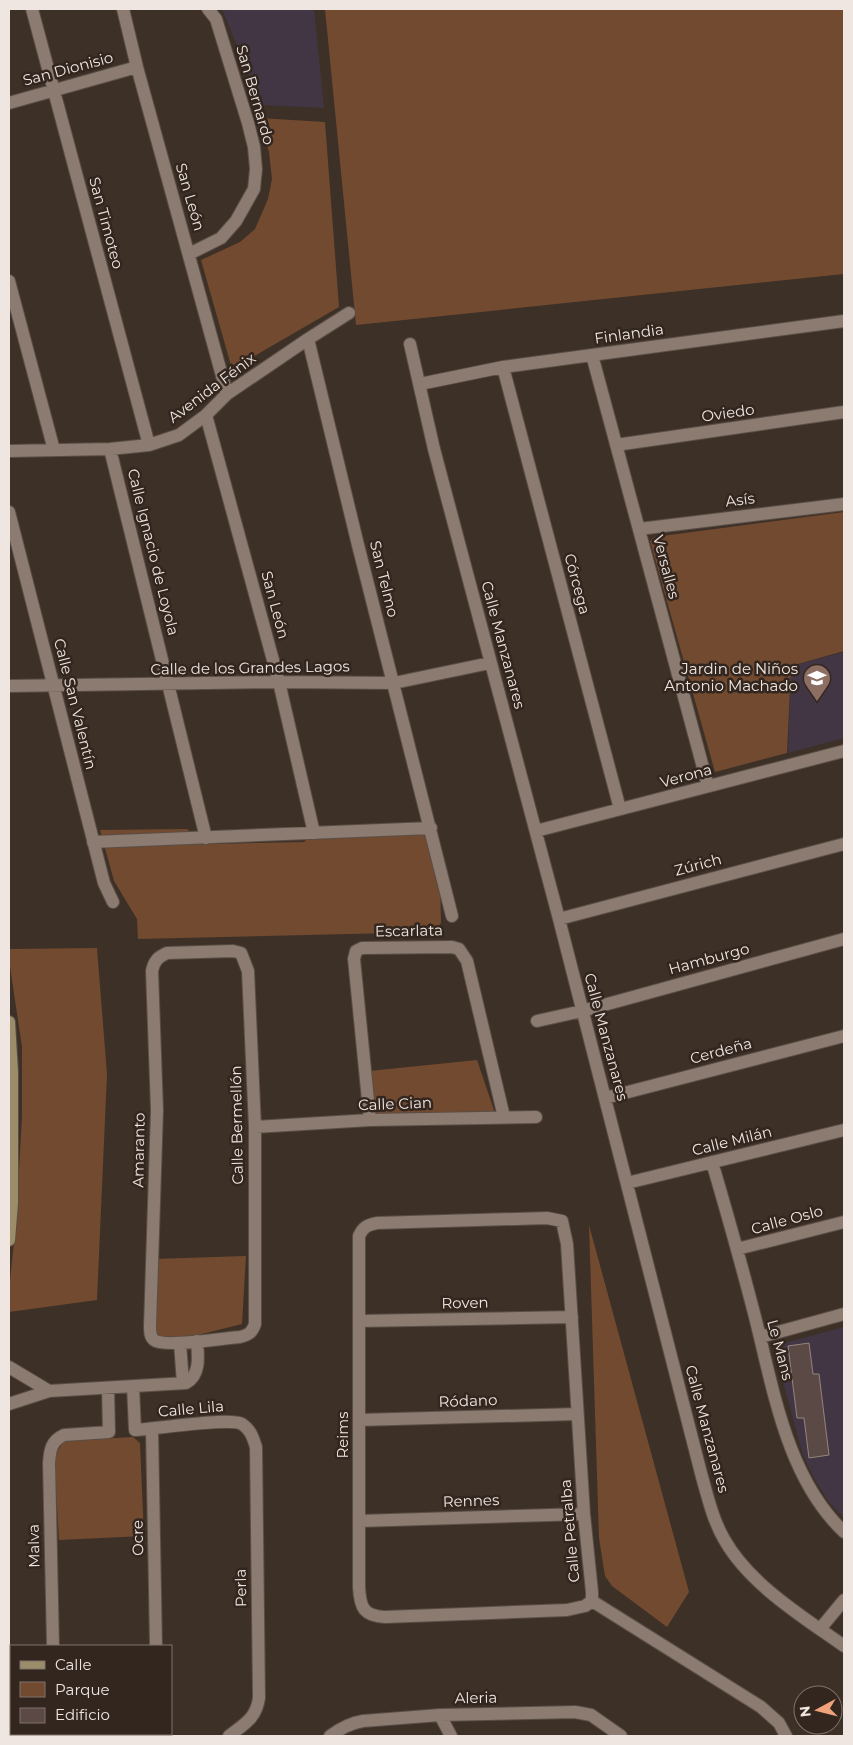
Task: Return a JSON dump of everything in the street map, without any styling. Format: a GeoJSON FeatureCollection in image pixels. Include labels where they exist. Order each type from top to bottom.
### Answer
{"type":"FeatureCollection","features":[{"type":"Feature","properties":{"kind":"street","name":"San Timoteo"},"geometry":{"type":"LineString","coordinates":[[32,9],[150,445]]}},
{"type":"Feature","properties":{"kind":"street","name":"San León"},"geometry":{"type":"LineString","coordinates":[[123,9],[136,67],[227,394]]}},
{"type":"Feature","properties":{"kind":"street","name":"San Bernardo"},"geometry":{"type":"LineString","coordinates":[[189,254],[221,238],[236,221],[254,189],[256,169],[254,147],[248,123],[216,19],[208,9]]}},
{"type":"Feature","properties":{"kind":"street","name":"San Dionisio"},"geometry":{"type":"LineString","coordinates":[[9,102],[136,67]]}},
{"type":"Feature","properties":{"kind":"street"},"geometry":{"type":"LineString","coordinates":[[9,281],[54,450]]}},
{"type":"Feature","properties":{"kind":"street","name":"Avenida Fénix"},"geometry":{"type":"LineString","coordinates":[[9,451],[110,449],[150,445],[179,435],[206,415],[227,394],[308,338],[349,313]]}},
{"type":"Feature","properties":{"kind":"street","name":"Finlandia"},"geometry":{"type":"LineString","coordinates":[[420,384],[503,367],[844,321]]}},
{"type":"Feature","properties":{"kind":"street","name":"San Telmo"},"geometry":{"type":"LineString","coordinates":[[308,338],[358,545],[452,916]]}},
{"type":"Feature","properties":{"kind":"street","name":"Calle Manzanares"},"geometry":{"type":"LineString","coordinates":[[410,344],[434,449],[559,918],[699,1468],[716,1523],[733,1553],[750,1574],[769,1592],[844,1646]]}},
{"type":"Feature","properties":{"kind":"street","name":"Versalles"},"geometry":{"type":"LineString","coordinates":[[592,355],[708,786]]}},
{"type":"Feature","properties":{"kind":"street","name":"Córcega"},"geometry":{"type":"LineString","coordinates":[[503,367],[620,809]]}},
{"type":"Feature","properties":{"kind":"street","name":"Oviedo"},"geometry":{"type":"LineString","coordinates":[[616,445],[844,412]]}},
{"type":"Feature","properties":{"kind":"street","name":"San León"},"geometry":{"type":"LineString","coordinates":[[206,415],[279,682],[314,833]]}},
{"type":"Feature","properties":{"kind":"street","name":"Calle Ignacio de Loyola"},"geometry":{"type":"LineString","coordinates":[[110,449],[206,838]]}},
{"type":"Feature","properties":{"kind":"street","name":"Asís"},"geometry":{"type":"LineString","coordinates":[[639,529],[844,504]]}},
{"type":"Feature","properties":{"kind":"street","name":"Calle San Valentín"},"geometry":{"type":"LineString","coordinates":[[9,512],[104,884],[113,902]]}},
{"type":"Feature","properties":{"kind":"street","name":"Calle de los Grandes Lagos"},"geometry":{"type":"LineString","coordinates":[[9,686],[279,682],[394,683],[490,663]]}},
{"type":"Feature","properties":{"kind":"street","name":"Verona"},"geometry":{"type":"LineString","coordinates":[[536,831],[844,751]]}},
{"type":"Feature","properties":{"kind":"street"},"geometry":{"type":"LineString","coordinates":[[93,842],[431,828]]}},
{"type":"Feature","properties":{"kind":"street","name":"Zúrich"},"geometry":{"type":"LineString","coordinates":[[559,918],[844,844]]}},
{"type":"Feature","properties":{"kind":"street","name":"Hamburgo"},"geometry":{"type":"LineString","coordinates":[[537,1021],[582,1011],[844,939]]}},
{"type":"Feature","properties":{"kind":"street","name":"Escarlata"},"geometry":{"type":"LineString","coordinates":[[370,1120],[354,959],[356,951],[362,948],[452,947],[459,949],[467,961],[504,1117]]}},
{"type":"Feature","properties":{"kind":"street","name":"Calle Bermellón"},"geometry":{"type":"LineString","coordinates":[[152,1337],[154,1341],[180,1343],[247,1335],[252,1331],[254,1324],[255,1127],[248,971],[241,953],[233,951],[167,953],[160,956],[154,963]]}},
{"type":"Feature","properties":{"kind":"street","name":"Amaranto"},"geometry":{"type":"LineString","coordinates":[[152,1337],[150,1326],[157,1110],[152,981],[154,963]]}},
{"type":"Feature","properties":{"kind":"street"},"geometry":{"type":"LineString","coordinates":[[9,1022],[12,1082],[12,1203],[9,1240]]}},
{"type":"Feature","properties":{"kind":"street","name":"Cerdeña"},"geometry":{"type":"LineString","coordinates":[[605,1098],[844,1036]]}},
{"type":"Feature","properties":{"kind":"street","name":"Calle Cian"},"geometry":{"type":"LineString","coordinates":[[255,1127],[370,1120],[536,1117]]}},
{"type":"Feature","properties":{"kind":"street","name":"Calle Milán"},"geometry":{"type":"LineString","coordinates":[[627,1183],[844,1130]]}},
{"type":"Feature","properties":{"kind":"street","name":"Le Mans"},"geometry":{"type":"LineString","coordinates":[[712,1162],[738,1250],[780,1412],[802,1475],[826,1514],[844,1532]]}},
{"type":"Feature","properties":{"kind":"street","name":"Reims"},"geometry":{"type":"LineString","coordinates":[[562,1221],[547,1218],[369,1225],[362,1229],[359,1236],[359,1594],[363,1609],[368,1614],[395,1617],[567,1610],[585,1606],[592,1601]]}},
{"type":"Feature","properties":{"kind":"street","name":"Calle Petralba"},"geometry":{"type":"LineString","coordinates":[[562,1221],[568,1244],[577,1414],[592,1601],[766,1711],[779,1723],[786,1736]]}},
{"type":"Feature","properties":{"kind":"street","name":"Calle Oslo"},"geometry":{"type":"LineString","coordinates":[[738,1250],[844,1222]]}},
{"type":"Feature","properties":{"kind":"street"},"geometry":{"type":"LineString","coordinates":[[760,1337],[844,1314]]}},
{"type":"Feature","properties":{"kind":"street","name":"Roven"},"geometry":{"type":"LineString","coordinates":[[359,1321],[572,1316]]}},
{"type":"Feature","properties":{"kind":"street"},"geometry":{"type":"LineString","coordinates":[[9,1404],[49,1391],[190,1381],[195,1373],[198,1361],[197,1341]]}},
{"type":"Feature","properties":{"kind":"street"},"geometry":{"type":"LineString","coordinates":[[180,1343],[183,1383]]}},
{"type":"Feature","properties":{"kind":"street"},"geometry":{"type":"LineString","coordinates":[[9,1367],[49,1391]]}},
{"type":"Feature","properties":{"kind":"street","name":"Calle Lila"},"geometry":{"type":"LineString","coordinates":[[134,1386],[135,1430],[224,1422],[240,1423],[248,1429]]}},
{"type":"Feature","properties":{"kind":"street","name":"Malva"},"geometry":{"type":"LineString","coordinates":[[53,1645],[49,1463],[51,1445],[64,1435],[109,1432],[108,1388]]}},
{"type":"Feature","properties":{"kind":"street","name":"Ródano"},"geometry":{"type":"LineString","coordinates":[[359,1420],[577,1414]]}},
{"type":"Feature","properties":{"kind":"street","name":"Ocre"},"geometry":{"type":"LineString","coordinates":[[152,1429],[156,1645]]}},
{"type":"Feature","properties":{"kind":"street","name":"Perla"},"geometry":{"type":"LineString","coordinates":[[229,1736],[253,1717],[259,1698],[256,1447],[248,1429]]}},
{"type":"Feature","properties":{"kind":"street","name":"Rennes"},"geometry":{"type":"LineString","coordinates":[[359,1520],[584,1514]]}},
{"type":"Feature","properties":{"kind":"street"},"geometry":{"type":"LineString","coordinates":[[820,1629],[844,1600]]}},
{"type":"Feature","properties":{"kind":"street","name":"Aleria"},"geometry":{"type":"LineString","coordinates":[[332,1735],[352,1722],[440,1715],[575,1712],[591,1715],[621,1736]]}},
{"type":"Feature","properties":{"kind":"street"},"geometry":{"type":"LineString","coordinates":[[440,1715],[451,1736]]}},
{"type":"Feature","properties":{"kind":"shaded area"},"geometry":{"type":"Polygon","coordinates":[[[222,9],[314,9],[324,108],[261,105],[222,9]]]}},
{"type":"Feature","properties":{"kind":"shaded area","name":"Jardin de Niños Antonio Machado"},"geometry":{"type":"Polygon","coordinates":[[[844,652],[844,738],[788,753],[791,666],[844,652]]]}},
{"type":"Feature","properties":{"kind":"shaded area"},"geometry":{"type":"Polygon","coordinates":[[[844,1327],[844,1518],[829,1502],[815,1480],[803,1455],[773,1346],[844,1327]]]}},
{"type":"Feature","properties":{"kind":"green space"},"geometry":{"type":"Polygon","coordinates":[[[325,9],[844,9],[844,274],[356,325],[325,9]]]}},
{"type":"Feature","properties":{"kind":"green space"},"geometry":{"type":"Polygon","coordinates":[[[259,118],[325,122],[339,307],[232,369],[201,260],[240,242],[255,229],[268,199],[272,179],[269,152],[259,118]]]}},
{"type":"Feature","properties":{"kind":"green space"},"geometry":{"type":"Polygon","coordinates":[[[844,512],[844,651],[791,666],[787,753],[715,772],[650,541],[654,537],[844,512]]]}},
{"type":"Feature","properties":{"kind":"green space"},"geometry":{"type":"Polygon","coordinates":[[[411,823],[429,839],[440,879],[441,923],[434,932],[138,939],[137,919],[114,881],[100,830],[187,829],[207,844],[304,842],[319,827],[411,823]]]}},
{"type":"Feature","properties":{"kind":"green space"},"geometry":{"type":"Polygon","coordinates":[[[97,948],[107,1074],[97,1300],[9,1312],[22,1117],[22,1047],[9,949],[97,948]]]}},
{"type":"Feature","properties":{"kind":"green space"},"geometry":{"type":"Polygon","coordinates":[[[477,1060],[495,1113],[373,1116],[369,1071],[477,1060]]]}},
{"type":"Feature","properties":{"kind":"green space"},"geometry":{"type":"Polygon","coordinates":[[[589,1225],[689,1592],[667,1627],[612,1586],[605,1576],[599,1538],[589,1225]]]}},
{"type":"Feature","properties":{"kind":"green space"},"geometry":{"type":"Polygon","coordinates":[[[246,1256],[242,1324],[198,1335],[163,1339],[152,1330],[154,1259],[246,1256]]]}},
{"type":"Feature","properties":{"kind":"green space"},"geometry":{"type":"Polygon","coordinates":[[[133,1437],[140,1443],[144,1536],[59,1540],[54,1456],[64,1441],[133,1437]]]}},
{"type":"Feature","properties":{"kind":"building"},"geometry":{"type":"Polygon","coordinates":[[[809,1343],[813,1374],[819,1374],[829,1455],[809,1458],[804,1418],[797,1418],[788,1346],[809,1343]]]}},
{"type":"Feature","properties":{"kind":"place","name":"Jardin de Niños Antonio Machado"},"geometry":{"type":"Point","coordinates":[817,702]}}]}
